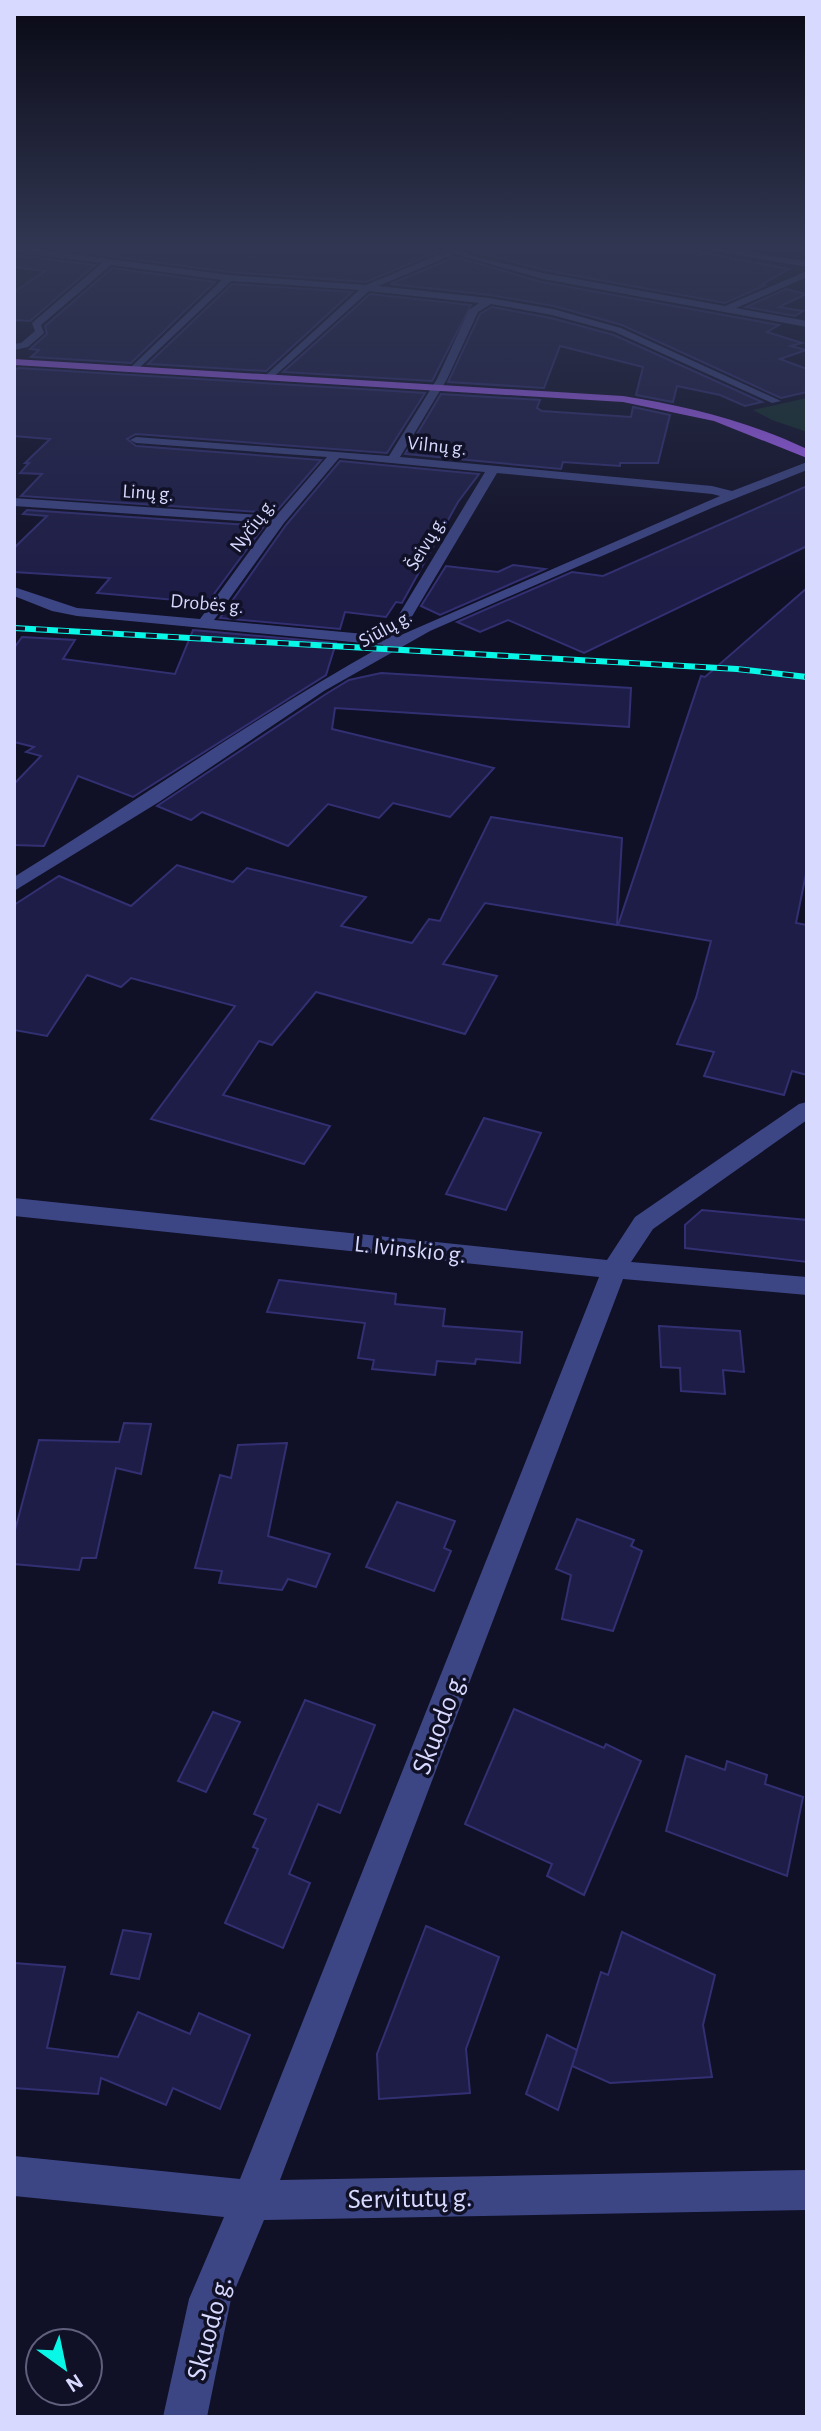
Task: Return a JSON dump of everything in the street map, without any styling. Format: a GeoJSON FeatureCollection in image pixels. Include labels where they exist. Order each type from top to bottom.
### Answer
{"type":"FeatureCollection","features":[{"type":"Feature","properties":{"kind":"main road"},"geometry":{"type":"LineString","coordinates":[[14,362],[585,395],[656,404],[740,425],[807,454]]}},
{"type":"Feature","properties":{"kind":"street"},"geometry":{"type":"LineString","coordinates":[[135,369],[145,359]]}},
{"type":"Feature","properties":{"kind":"street"},"geometry":{"type":"LineString","coordinates":[[270,377],[289,359]]}},
{"type":"Feature","properties":{"kind":"street"},"geometry":{"type":"LineString","coordinates":[[393,459],[450,359]]}},
{"type":"Feature","properties":{"kind":"street"},"geometry":{"type":"LineString","coordinates":[[684,359],[776,401]]}},
{"type":"Feature","properties":{"kind":"street","name":"Vilnų g."},"geometry":{"type":"LineString","coordinates":[[136,440],[393,459],[733,495]]}},
{"type":"Feature","properties":{"kind":"street","name":"Nyčių g."},"geometry":{"type":"LineString","coordinates":[[205,623],[279,520],[336,454]]}},
{"type":"Feature","properties":{"kind":"street","name":"Siūlų g."},"geometry":{"type":"LineString","coordinates":[[14,885],[396,640],[807,466]]}},
{"type":"Feature","properties":{"kind":"street","name":"Šeivų g."},"geometry":{"type":"LineString","coordinates":[[396,640],[493,469]]}},
{"type":"Feature","properties":{"kind":"street","name":"Linų g."},"geometry":{"type":"LineString","coordinates":[[14,502],[279,520]]}},
{"type":"Feature","properties":{"kind":"street","name":"Drobės g."},"geometry":{"type":"LineString","coordinates":[[14,591],[57,608],[77,612],[396,640]]}},
{"type":"Feature","properties":{"kind":"street","name":"Skuodo g."},"geometry":{"type":"LineString","coordinates":[[185,2417],[210,2299],[252,2200],[614,1270],[629,1242],[644,1223],[807,1109]]}},
{"type":"Feature","properties":{"kind":"street","name":"L. Ivinskio g."},"geometry":{"type":"LineString","coordinates":[[14,1207],[614,1270],[807,1286]]}},
{"type":"Feature","properties":{"kind":"street","name":"Servitutų g."},"geometry":{"type":"LineString","coordinates":[[14,2176],[252,2200],[807,2190]]}},
{"type":"Feature","properties":{"kind":"green space"},"geometry":{"type":"Polygon","coordinates":[[[807,398],[807,432],[753,410],[807,398]]]}},
{"type":"Feature","properties":{"kind":"building"},"geometry":{"type":"Polygon","coordinates":[[[72,359],[135,359],[131,363],[72,359]]]}},
{"type":"Feature","properties":{"kind":"building"},"geometry":{"type":"Polygon","coordinates":[[[153,359],[279,359],[266,371],[148,364],[153,359]]]}},
{"type":"Feature","properties":{"kind":"building"},"geometry":{"type":"Polygon","coordinates":[[[297,359],[443,359],[432,381],[283,372],[297,359]]]}},
{"type":"Feature","properties":{"kind":"building"},"geometry":{"type":"Polygon","coordinates":[[[459,359],[555,359],[544,388],[448,382],[459,359]]]}},
{"type":"Feature","properties":{"kind":"building"},"geometry":{"type":"Polygon","coordinates":[[[613,359],[668,359],[762,402],[745,406],[720,395],[677,386],[673,402],[636,395],[643,367],[613,359]]]}},
{"type":"Feature","properties":{"kind":"building"},"geometry":{"type":"Polygon","coordinates":[[[697,359],[781,359],[807,369],[807,392],[781,398],[697,359]]]}},
{"type":"Feature","properties":{"kind":"building"},"geometry":{"type":"Polygon","coordinates":[[[18,368],[425,393],[387,453],[136,434],[127,439],[136,446],[321,460],[275,513],[21,496],[42,474],[20,473],[29,463],[25,463],[50,439],[14,436],[14,371],[18,368]]]}},
{"type":"Feature","properties":{"kind":"building"},"geometry":{"type":"Polygon","coordinates":[[[441,394],[540,400],[537,408],[542,411],[631,417],[633,407],[670,415],[658,463],[620,463],[620,466],[563,462],[561,469],[405,454],[441,394]]]}},
{"type":"Feature","properties":{"kind":"building"},"geometry":{"type":"Polygon","coordinates":[[[340,461],[479,474],[458,502],[402,603],[396,602],[386,617],[345,612],[340,629],[220,618],[286,525],[340,461]]]}},
{"type":"Feature","properties":{"kind":"building"},"geometry":{"type":"Polygon","coordinates":[[[807,486],[807,546],[584,653],[508,620],[480,632],[457,622],[572,572],[603,576],[807,486]]]}},
{"type":"Feature","properties":{"kind":"building"},"geometry":{"type":"Polygon","coordinates":[[[27,510],[264,526],[200,613],[202,609],[182,607],[187,601],[97,593],[110,578],[14,572],[14,548],[47,516],[23,514],[27,510]]]}},
{"type":"Feature","properties":{"kind":"building"},"geometry":{"type":"Polygon","coordinates":[[[513,565],[545,569],[440,615],[421,606],[446,566],[498,572],[513,565]]]}},
{"type":"Feature","properties":{"kind":"building"},"geometry":{"type":"Polygon","coordinates":[[[807,588],[807,869],[796,923],[807,925],[807,1075],[792,1071],[784,1095],[704,1076],[714,1052],[677,1044],[696,998],[711,941],[618,925],[701,676],[705,677],[807,588]]]}},
{"type":"Feature","properties":{"kind":"building"},"geometry":{"type":"Polygon","coordinates":[[[193,630],[336,643],[326,675],[133,797],[78,776],[44,846],[14,845],[14,784],[41,756],[26,752],[34,747],[14,742],[14,648],[22,637],[75,640],[63,659],[175,674],[193,630]]]}},
{"type":"Feature","properties":{"kind":"building"},"geometry":{"type":"Polygon","coordinates":[[[381,673],[631,688],[629,727],[335,708],[332,729],[494,768],[450,817],[393,803],[379,818],[328,804],[288,846],[202,812],[191,820],[157,806],[349,680],[381,673]]]}},
{"type":"Feature","properties":{"kind":"building"},"geometry":{"type":"Polygon","coordinates":[[[491,817],[622,838],[617,925],[485,903],[443,964],[497,976],[465,1034],[316,992],[272,1045],[259,1041],[223,1095],[330,1126],[304,1164],[151,1119],[235,1006],[131,978],[121,987],[87,975],[47,1036],[14,1030],[14,905],[59,876],[131,906],[177,865],[233,882],[247,868],[366,897],[341,926],[412,943],[429,919],[440,921],[491,817]]]}},
{"type":"Feature","properties":{"kind":"building"},"geometry":{"type":"Polygon","coordinates":[[[484,1118],[541,1133],[506,1210],[446,1194],[484,1118]]]}},
{"type":"Feature","properties":{"kind":"building"},"geometry":{"type":"Polygon","coordinates":[[[702,1210],[807,1220],[807,1262],[685,1248],[685,1225],[702,1210]]]}},
{"type":"Feature","properties":{"kind":"building"},"geometry":{"type":"Polygon","coordinates":[[[279,1280],[396,1294],[395,1304],[445,1309],[443,1326],[522,1332],[520,1363],[476,1359],[475,1364],[437,1361],[435,1375],[372,1369],[374,1360],[358,1358],[365,1323],[267,1312],[279,1280]]]}},
{"type":"Feature","properties":{"kind":"building"},"geometry":{"type":"Polygon","coordinates":[[[659,1326],[740,1331],[744,1372],[723,1370],[725,1394],[681,1391],[680,1368],[661,1367],[659,1326]]]}},
{"type":"Feature","properties":{"kind":"building"},"geometry":{"type":"Polygon","coordinates":[[[124,1423],[151,1424],[141,1474],[116,1468],[96,1558],[82,1558],[79,1570],[14,1564],[14,1534],[39,1440],[119,1442],[124,1423]]]}},
{"type":"Feature","properties":{"kind":"building"},"geometry":{"type":"Polygon","coordinates":[[[287,1443],[268,1536],[330,1554],[316,1587],[288,1579],[282,1590],[219,1583],[222,1571],[195,1568],[220,1475],[231,1478],[238,1445],[287,1443]]]}},
{"type":"Feature","properties":{"kind":"building"},"geometry":{"type":"Polygon","coordinates":[[[397,1502],[455,1521],[444,1548],[451,1551],[434,1591],[366,1567],[397,1502]]]}},
{"type":"Feature","properties":{"kind":"building"},"geometry":{"type":"Polygon","coordinates":[[[577,1519],[634,1540],[631,1546],[642,1551],[613,1631],[562,1619],[571,1575],[556,1569],[577,1519]]]}},
{"type":"Feature","properties":{"kind":"building"},"geometry":{"type":"Polygon","coordinates":[[[305,1700],[375,1725],[340,1813],[318,1804],[289,1874],[310,1883],[283,1948],[225,1923],[258,1849],[253,1847],[266,1819],[254,1814],[305,1700]]]}},
{"type":"Feature","properties":{"kind":"building"},"geometry":{"type":"Polygon","coordinates":[[[514,1709],[604,1748],[606,1744],[641,1761],[584,1895],[547,1876],[552,1864],[465,1824],[514,1709]]]}},
{"type":"Feature","properties":{"kind":"building"},"geometry":{"type":"Polygon","coordinates":[[[213,1712],[240,1722],[206,1792],[178,1781],[213,1712]]]}},
{"type":"Feature","properties":{"kind":"building"},"geometry":{"type":"Polygon","coordinates":[[[686,1756],[725,1770],[727,1761],[767,1775],[765,1784],[803,1797],[787,1876],[666,1831],[686,1756]]]}},
{"type":"Feature","properties":{"kind":"building"},"geometry":{"type":"Polygon","coordinates":[[[426,1926],[499,1957],[466,2049],[470,2093],[379,2099],[377,2054],[426,1926]]]}},
{"type":"Feature","properties":{"kind":"building"},"geometry":{"type":"Polygon","coordinates":[[[123,1930],[151,1934],[139,1979],[111,1974],[123,1930]]]}},
{"type":"Feature","properties":{"kind":"building"},"geometry":{"type":"Polygon","coordinates":[[[622,1932],[715,1975],[703,2025],[712,2077],[610,2083],[572,2066],[601,1972],[608,1975],[622,1932]]]}},
{"type":"Feature","properties":{"kind":"building"},"geometry":{"type":"Polygon","coordinates":[[[14,1963],[65,1967],[47,2048],[118,2057],[138,2012],[190,2034],[199,2013],[250,2035],[220,2109],[173,2088],[166,2105],[101,2078],[98,2094],[14,2088],[14,1963]]]}},
{"type":"Feature","properties":{"kind":"building"},"geometry":{"type":"Polygon","coordinates":[[[547,2035],[577,2050],[558,2110],[526,2094],[547,2035]]]}},
{"type":"Feature","properties":{"kind":"railway"},"geometry":{"type":"LineString","coordinates":[[14,628],[737,669],[807,677]]}}]}
